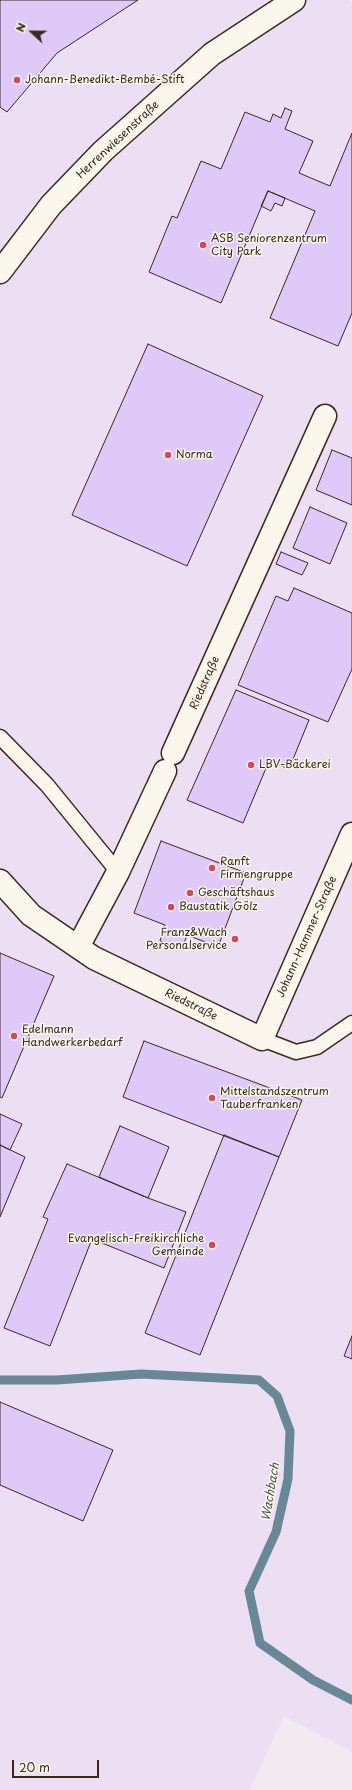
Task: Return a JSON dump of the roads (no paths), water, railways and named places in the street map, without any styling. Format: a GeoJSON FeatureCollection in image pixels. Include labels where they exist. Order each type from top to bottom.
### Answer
{"type":"FeatureCollection","features":[{"type":"Feature","properties":{"kind":"street","name":"Herrenwiesenstraße"},"geometry":{"type":"LineString","coordinates":[[0,272],[51,205],[103,151],[212,54],[294,0]]}},
{"type":"Feature","properties":{"kind":"street","name":"Riedstraße"},"geometry":{"type":"LineString","coordinates":[[78,947],[118,872],[325,416]]}},
{"type":"Feature","properties":{"kind":"street","name":"Johann-Hammer-Straße"},"geometry":{"type":"LineString","coordinates":[[262,1039],[352,834]]}},
{"type":"Feature","properties":{"kind":"street","name":"Riedstraße"},"geometry":{"type":"LineString","coordinates":[[0,881],[31,916],[94,958],[262,1039]]}},
{"type":"Feature","properties":{"kind":"lane"},"geometry":{"type":"LineString","coordinates":[[0,737],[47,785],[118,872]]}},
{"type":"Feature","properties":{"kind":"lane"},"geometry":{"type":"LineString","coordinates":[[262,1039],[296,1052],[317,1048],[352,1022]]}},
{"type":"Feature","properties":{"kind":"waterway","name":"Wachbach"},"geometry":{"type":"LineString","coordinates":[[0,1380],[57,1380],[141,1374],[259,1380],[277,1396],[290,1431],[288,1479],[276,1532],[249,1591],[260,1643],[313,1680],[352,1700]]}},
{"type":"Feature","properties":{"kind":"place","name":"Johann-Benedikt-Bembé-Stift"},"geometry":{"type":"Point","coordinates":[17,80]}},
{"type":"Feature","properties":{"kind":"place","name":"ASB Seniorenzentrum City Park"},"geometry":{"type":"Point","coordinates":[203,245]}},
{"type":"Feature","properties":{"kind":"place","name":"Norma"},"geometry":{"type":"Point","coordinates":[168,455]}},
{"type":"Feature","properties":{"kind":"place","name":"LBV-Bäckerei"},"geometry":{"type":"Point","coordinates":[251,765]}},
{"type":"Feature","properties":{"kind":"place","name":"Ranft Firmengruppe"},"geometry":{"type":"Point","coordinates":[212,868]}},
{"type":"Feature","properties":{"kind":"place","name":"Geschäftshaus"},"geometry":{"type":"Point","coordinates":[190,893]}},
{"type":"Feature","properties":{"kind":"place","name":"Baustatik Gölz"},"geometry":{"type":"Point","coordinates":[171,907]}},
{"type":"Feature","properties":{"kind":"place","name":"Franz&Wach Personalservice"},"geometry":{"type":"Point","coordinates":[235,939]}},
{"type":"Feature","properties":{"kind":"place","name":"Edelmann Handwerkerbedarf"},"geometry":{"type":"Point","coordinates":[14,1036]}},
{"type":"Feature","properties":{"kind":"place","name":"Mittelstandszentrum Tauberfranken"},"geometry":{"type":"Point","coordinates":[212,1098]}},
{"type":"Feature","properties":{"kind":"place","name":"Evangelisch-Freikirchliche Gemeinde"},"geometry":{"type":"Point","coordinates":[212,1245]}}]}
